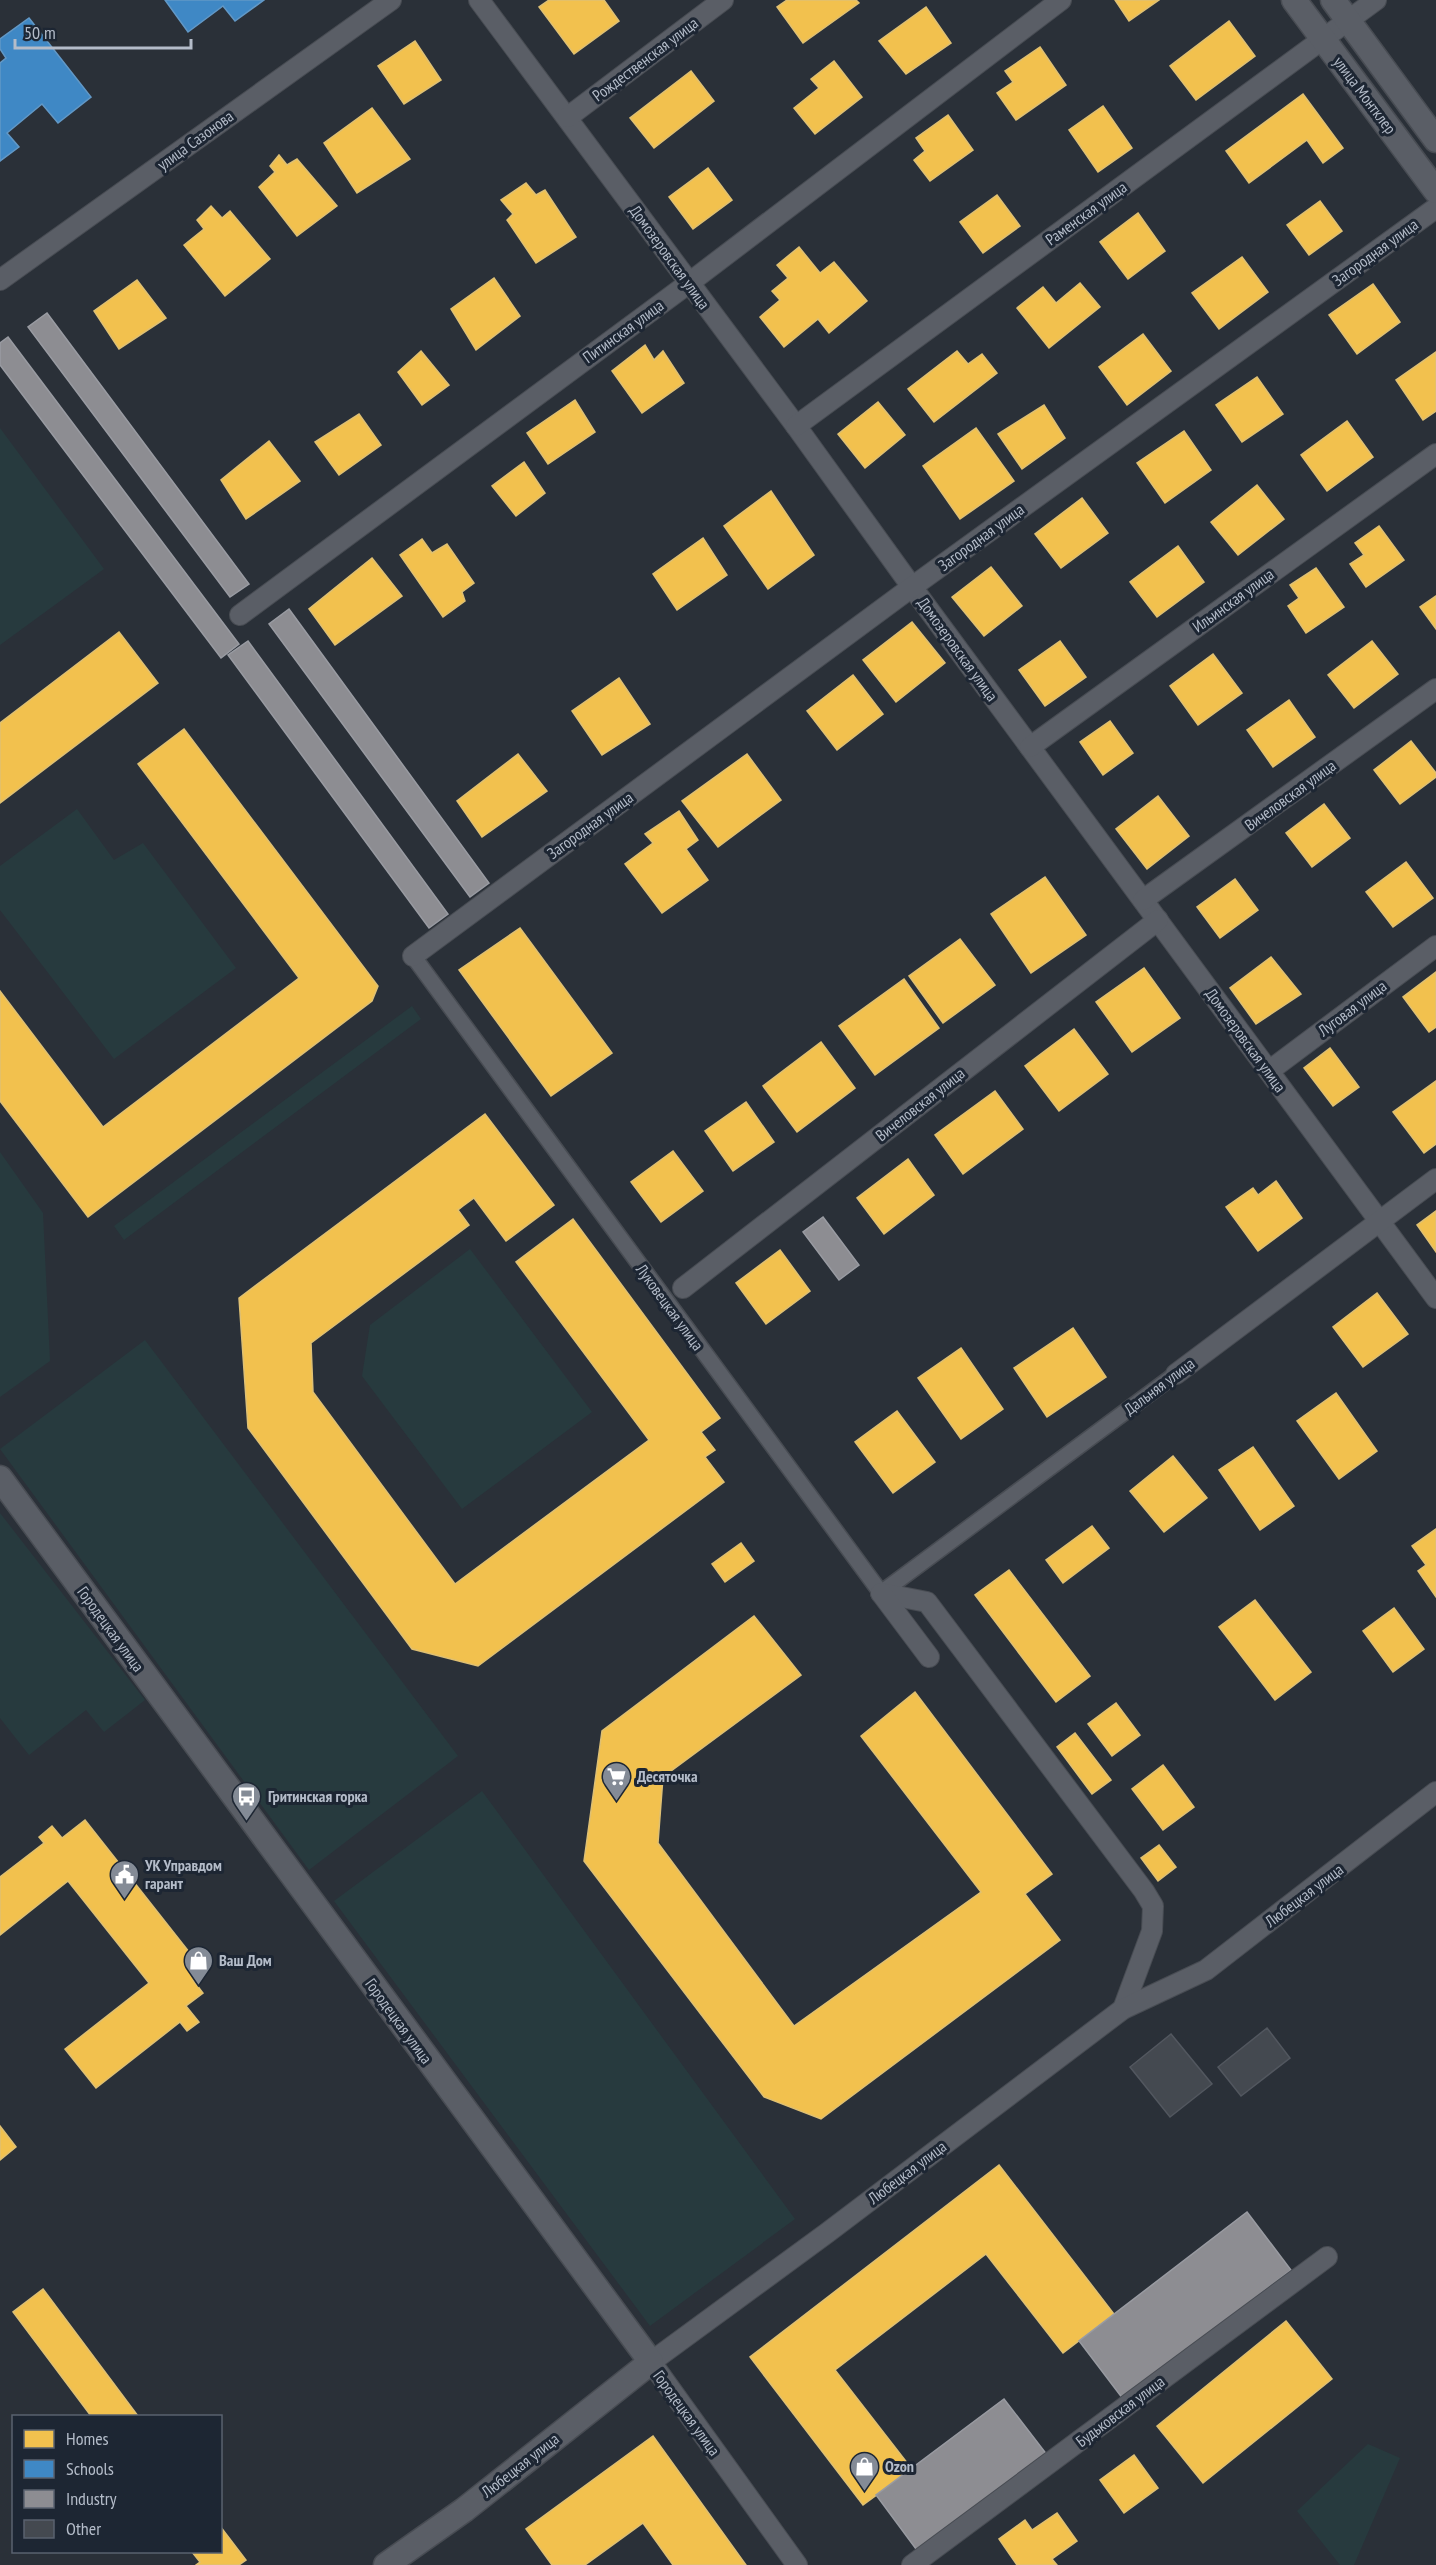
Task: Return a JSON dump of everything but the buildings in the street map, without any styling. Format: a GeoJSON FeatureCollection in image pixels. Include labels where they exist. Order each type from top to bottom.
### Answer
{"type":"FeatureCollection","features":[{"type":"Feature","properties":{"kind":"street","name":"улица Сазонова"},"geometry":{"type":"LineString","coordinates":[[0,280],[391,0]]}},
{"type":"Feature","properties":{"kind":"street","name":"Домозеровская улица"},"geometry":{"type":"LineString","coordinates":[[478,0],[568,117],[1436,1298]]}},
{"type":"Feature","properties":{"kind":"street","name":"Рождественская улица"},"geometry":{"type":"LineString","coordinates":[[568,117],[723,0]]}},
{"type":"Feature","properties":{"kind":"street","name":"Питинская улица"},"geometry":{"type":"LineString","coordinates":[[240,615],[689,283],[1061,0]]}},
{"type":"Feature","properties":{"kind":"street","name":"улица Монтклер"},"geometry":{"type":"LineString","coordinates":[[1294,0],[1436,191]]}},
{"type":"Feature","properties":{"kind":"street","name":"улица Монтклер"},"geometry":{"type":"LineString","coordinates":[[1333,0],[1436,140]]}},
{"type":"Feature","properties":{"kind":"street","name":"Раменская улица"},"geometry":{"type":"LineString","coordinates":[[796,426],[1377,0]]}},
{"type":"Feature","properties":{"kind":"street","name":"Загородная улица"},"geometry":{"type":"LineString","coordinates":[[413,956],[912,587],[1436,208]]}},
{"type":"Feature","properties":{"kind":"street","name":"Ильинская улица"},"geometry":{"type":"LineString","coordinates":[[1030,747],[1436,454]]}},
{"type":"Feature","properties":{"kind":"street","name":"Вичеловская улица"},"geometry":{"type":"LineString","coordinates":[[1143,900],[1436,689]]}},
{"type":"Feature","properties":{"kind":"street","name":"Вичеловская улица"},"geometry":{"type":"LineString","coordinates":[[682,1288],[1158,920]]}},
{"type":"Feature","properties":{"kind":"street","name":"Луговая улица"},"geometry":{"type":"LineString","coordinates":[[1269,1071],[1436,946]]}},
{"type":"Feature","properties":{"kind":"street","name":"Луковецкая улица"},"geometry":{"type":"LineString","coordinates":[[413,956],[929,1657]]}},
{"type":"Feature","properties":{"kind":"street","name":"Дальняя улица"},"geometry":{"type":"LineString","coordinates":[[881,1593],[1436,1179]]}},
{"type":"Feature","properties":{"kind":"street","name":"Городецкая улица"},"geometry":{"type":"LineString","coordinates":[[0,1478],[651,2362],[797,2565]]}},
{"type":"Feature","properties":{"kind":"street"},"geometry":{"type":"LineString","coordinates":[[881,1593],[927,1602],[1153,1906],[1152,1931],[1124,2009]]}},
{"type":"Feature","properties":{"kind":"street","name":"Любецкая улица"},"geometry":{"type":"LineString","coordinates":[[386,2565],[464,2510],[651,2362],[827,2233],[1124,2009],[1206,1970],[1436,1792]]}},
{"type":"Feature","properties":{"kind":"street","name":"Будьковская улица"},"geometry":{"type":"LineString","coordinates":[[912,2565],[1327,2257]]}},
{"type":"Feature","properties":{"kind":"green space"},"geometry":{"type":"Polygon","coordinates":[[[0,428],[104,569],[0,645],[0,428]]]}},
{"type":"Feature","properties":{"kind":"green space"},"geometry":{"type":"Polygon","coordinates":[[[77,809],[114,860],[143,843],[236,968],[114,1059],[0,910],[0,866],[77,809]]]}},
{"type":"Feature","properties":{"kind":"green space"},"geometry":{"type":"Polygon","coordinates":[[[412,1006],[421,1019],[124,1240],[114,1226],[412,1006]]]}},
{"type":"Feature","properties":{"kind":"green space"},"geometry":{"type":"Polygon","coordinates":[[[0,1152],[43,1213],[50,1361],[0,1397],[0,1152]]]}},
{"type":"Feature","properties":{"kind":"green space"},"geometry":{"type":"Polygon","coordinates":[[[470,1249],[592,1412],[462,1509],[362,1376],[370,1325],[470,1249]]]}},
{"type":"Feature","properties":{"kind":"green space"},"geometry":{"type":"Polygon","coordinates":[[[145,1340],[458,1756],[309,1870],[0,1449],[145,1340]]]}},
{"type":"Feature","properties":{"kind":"green space"},"geometry":{"type":"Polygon","coordinates":[[[0,1513],[145,1700],[104,1732],[86,1710],[29,1755],[0,1718],[0,1513]]]}},
{"type":"Feature","properties":{"kind":"green space"},"geometry":{"type":"Polygon","coordinates":[[[482,1791],[795,2219],[650,2326],[334,1901],[482,1791]]]}},
{"type":"Feature","properties":{"kind":"green space"},"geometry":{"type":"Polygon","coordinates":[[[1368,2444],[1400,2458],[1354,2565],[1340,2565],[1297,2511],[1368,2444]]]}},
{"type":"Feature","properties":{"kind":"place","name":"Десяточка"},"geometry":{"type":"Point","coordinates":[616,1802]}},
{"type":"Feature","properties":{"kind":"place","name":"Гритинская горка"},"geometry":{"type":"Point","coordinates":[247,1822]}},
{"type":"Feature","properties":{"kind":"place","name":"УК Управдом гарант"},"geometry":{"type":"Point","coordinates":[124,1900]}},
{"type":"Feature","properties":{"kind":"place","name":"Ваш Дом"},"geometry":{"type":"Point","coordinates":[198,1986]}},
{"type":"Feature","properties":{"kind":"place","name":"Ozon"},"geometry":{"type":"Point","coordinates":[864,2492]}}]}
